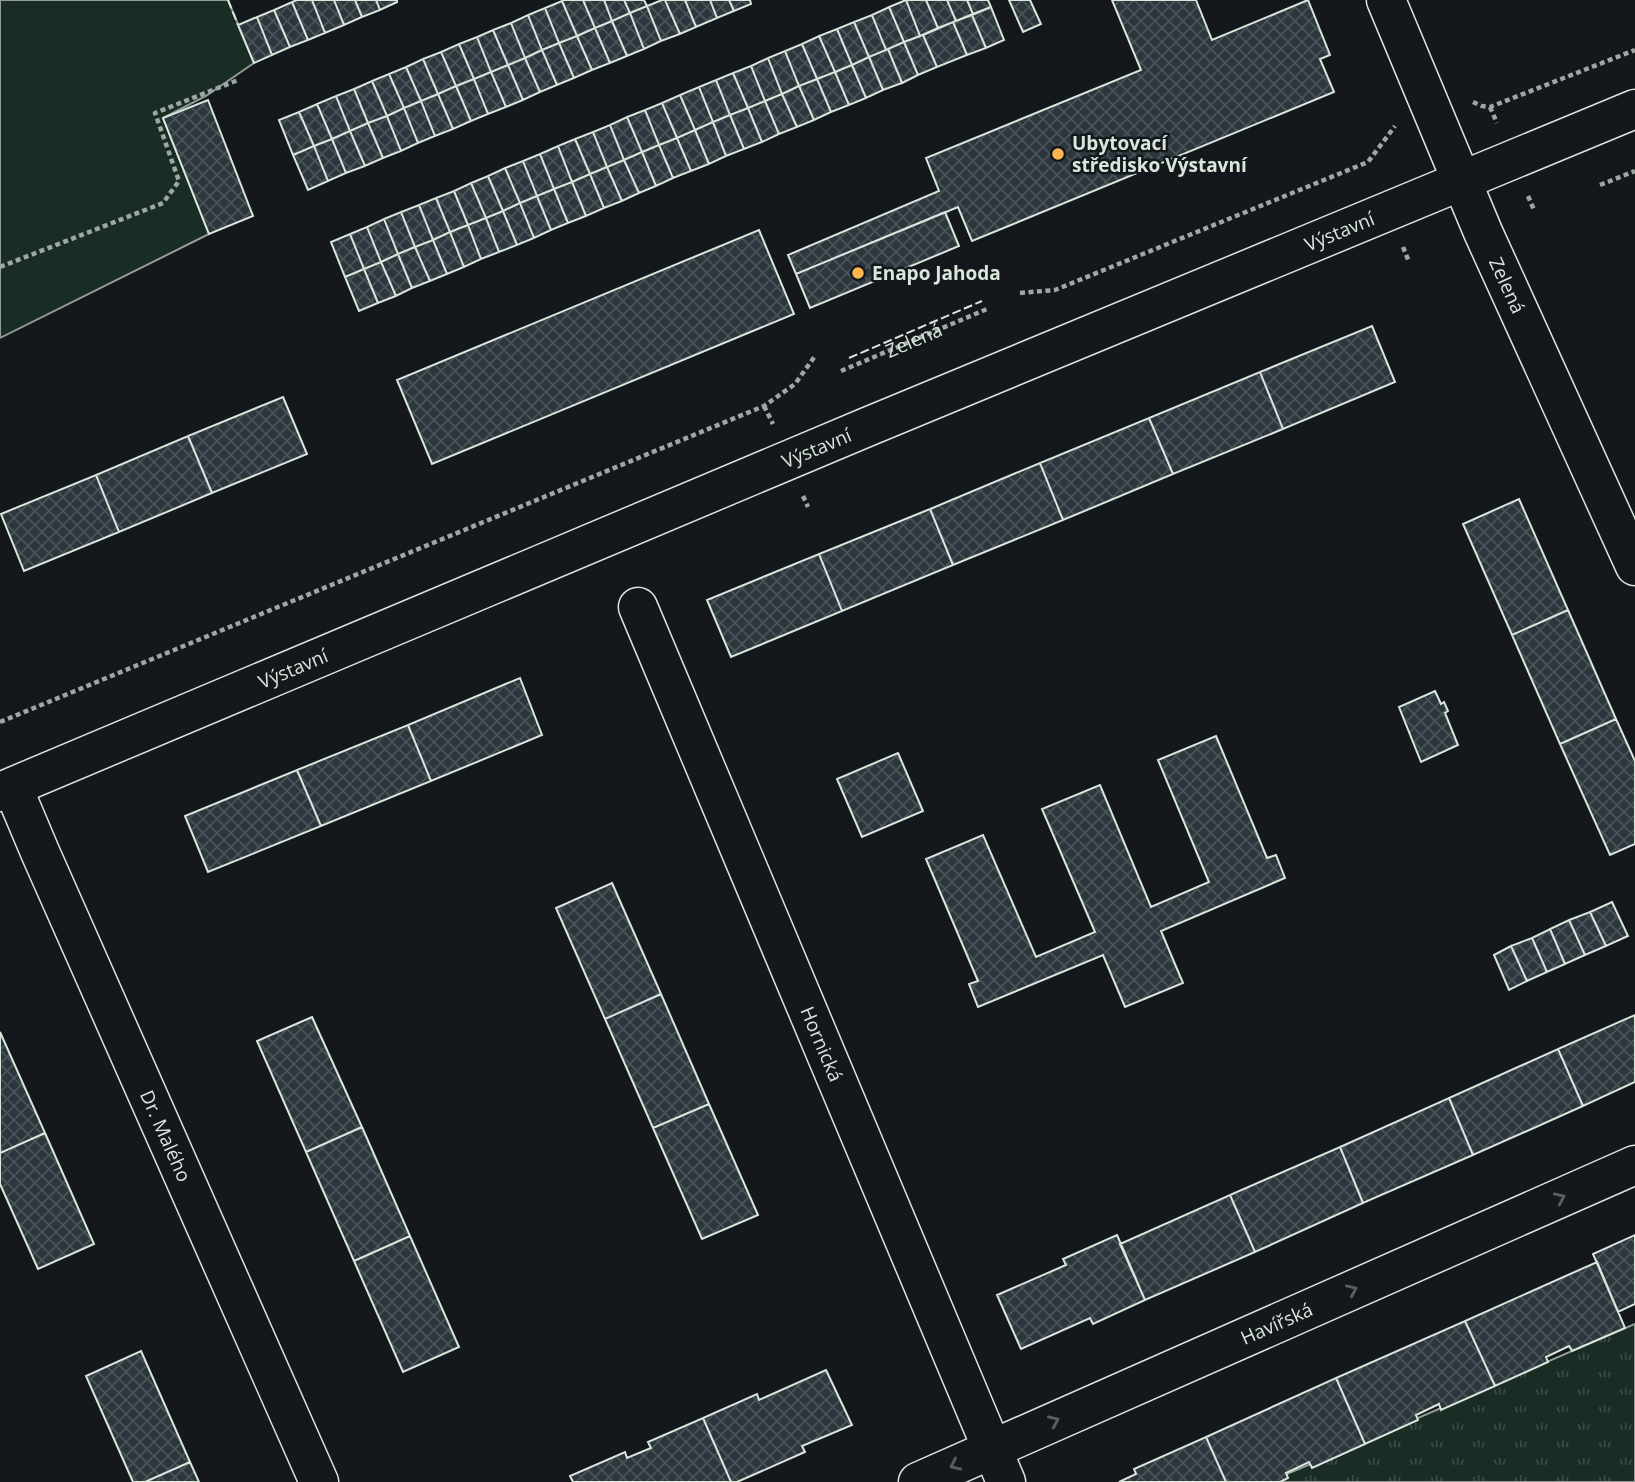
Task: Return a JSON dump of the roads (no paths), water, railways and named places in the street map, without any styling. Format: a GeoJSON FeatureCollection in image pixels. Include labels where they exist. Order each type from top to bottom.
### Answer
{"type":"FeatureCollection","features":[{"type":"Feature","properties":{"kind":"street","name":"Zelená"},"geometry":{"type":"LineString","coordinates":[[1386,0],[1461,181],[1635,566]]}},
{"type":"Feature","properties":{"kind":"street","name":"Výstavní"},"geometry":{"type":"LineString","coordinates":[[6,790],[856,432],[1635,110]]}},
{"type":"Feature","properties":{"kind":"street","name":"Hornická"},"geometry":{"type":"LineString","coordinates":[[638,607],[998,1465]]}},
{"type":"Feature","properties":{"kind":"street","name":"Dr. Malého"},"geometry":{"type":"LineString","coordinates":[[6,790],[40,852],[319,1482]]}},
{"type":"Feature","properties":{"kind":"street","name":"Havířská"},"geometry":{"type":"LineString","coordinates":[[918,1482],[998,1465],[1635,1165]]}},
{"type":"Feature","properties":{"kind":"place","name":"Ubytovací středisko Výstavní"},"geometry":{"type":"Point","coordinates":[1058,154]}},
{"type":"Feature","properties":{"kind":"place","name":"Enapo Jahoda"},"geometry":{"type":"Point","coordinates":[858,273]}}]}
